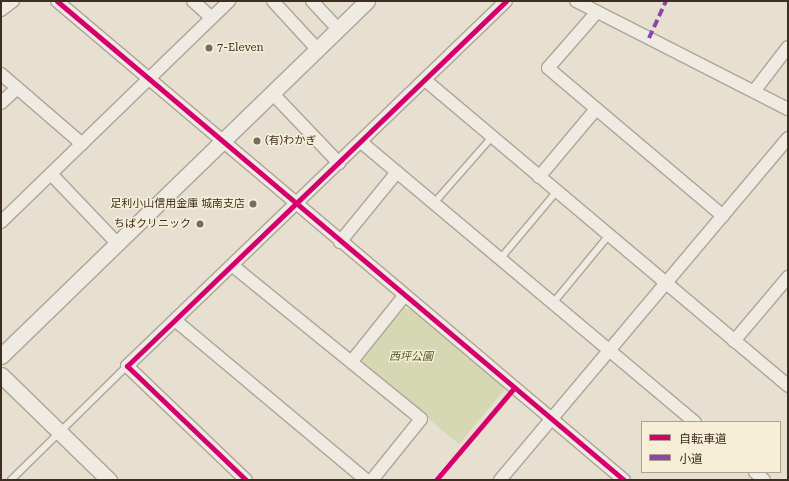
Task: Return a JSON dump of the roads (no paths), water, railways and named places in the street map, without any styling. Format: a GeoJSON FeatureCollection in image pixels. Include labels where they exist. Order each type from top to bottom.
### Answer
{"type":"FeatureCollection","features":[{"type":"Feature","properties":{"kind":"street"},"geometry":{"type":"LineString","coordinates":[[57,1],[147,79],[624,480]]}},
{"type":"Feature","properties":{"kind":"street"},"geometry":{"type":"LineString","coordinates":[[193,1],[212,18]]}},
{"type":"Feature","properties":{"kind":"street"},"geometry":{"type":"LineString","coordinates":[[1,222],[229,1]]}},
{"type":"Feature","properties":{"kind":"street"},"geometry":{"type":"LineString","coordinates":[[273,1],[317,49]]}},
{"type":"Feature","properties":{"kind":"street"},"geometry":{"type":"LineString","coordinates":[[312,1],[338,29]]}},
{"type":"Feature","properties":{"kind":"street"},"geometry":{"type":"LineString","coordinates":[[1,356],[367,1]]}},
{"type":"Feature","properties":{"kind":"street"},"geometry":{"type":"LineString","coordinates":[[239,478],[128,366],[506,1]]}},
{"type":"Feature","properties":{"kind":"street"},"geometry":{"type":"LineString","coordinates":[[576,1],[755,90],[788,109]]}},
{"type":"Feature","properties":{"kind":"street"},"geometry":{"type":"LineString","coordinates":[[597,12],[548,68],[724,216]]}},
{"type":"Feature","properties":{"kind":"street"},"geometry":{"type":"LineString","coordinates":[[755,90],[788,47]]}},
{"type":"Feature","properties":{"kind":"street"},"geometry":{"type":"LineString","coordinates":[[1,74],[82,144]]}},
{"type":"Feature","properties":{"kind":"street"},"geometry":{"type":"LineString","coordinates":[[425,80],[788,386]]}},
{"type":"Feature","properties":{"kind":"street"},"geometry":{"type":"LineString","coordinates":[[1,103],[17,88]]}},
{"type":"Feature","properties":{"kind":"street"},"geometry":{"type":"LineString","coordinates":[[272,93],[339,163]]}},
{"type":"Feature","properties":{"kind":"street"},"geometry":{"type":"LineString","coordinates":[[539,177],[596,109]]}},
{"type":"Feature","properties":{"kind":"street"},"geometry":{"type":"LineString","coordinates":[[500,480],[609,350],[667,284],[788,138]]}},
{"type":"Feature","properties":{"kind":"street"},"geometry":{"type":"LineString","coordinates":[[361,142],[694,421]]}},
{"type":"Feature","properties":{"kind":"street"},"geometry":{"type":"LineString","coordinates":[[340,242],[397,172]]}},
{"type":"Feature","properties":{"kind":"street"},"geometry":{"type":"LineString","coordinates":[[51,174],[118,244]]}},
{"type":"Feature","properties":{"kind":"street"},"geometry":{"type":"LineString","coordinates":[[233,266],[352,361],[421,420],[372,480]]}},
{"type":"Feature","properties":{"kind":"street"},"geometry":{"type":"LineString","coordinates":[[734,341],[788,277]]}},
{"type":"Feature","properties":{"kind":"street"},"geometry":{"type":"LineString","coordinates":[[352,361],[404,296]]}},
{"type":"Feature","properties":{"kind":"street"},"geometry":{"type":"LineString","coordinates":[[176,321],[366,480]]}},
{"type":"Feature","properties":{"kind":"street"},"geometry":{"type":"LineString","coordinates":[[1,375],[109,480]]}},
{"type":"Feature","properties":{"kind":"street"},"geometry":{"type":"LineString","coordinates":[[755,473],[764,480]]}},
{"type":"Feature","properties":{"kind":"lane"},"geometry":{"type":"LineString","coordinates":[[434,203],[492,137]]}},
{"type":"Feature","properties":{"kind":"lane"},"geometry":{"type":"LineString","coordinates":[[500,259],[556,191]]}},
{"type":"Feature","properties":{"kind":"lane"},"geometry":{"type":"LineString","coordinates":[[553,303],[609,235]]}},
{"type":"Feature","properties":{"kind":"lane"},"geometry":{"type":"LineString","coordinates":[[11,480],[128,366]]}},
{"type":"Feature","properties":{"kind":"place","name":"7-Eleven"},"geometry":{"type":"Point","coordinates":[209,48]}},
{"type":"Feature","properties":{"kind":"place","name":"(有)わかぎ"},"geometry":{"type":"Point","coordinates":[257,141]}},
{"type":"Feature","properties":{"kind":"place","name":"足利小山信用金庫 城南支店"},"geometry":{"type":"Point","coordinates":[253,204]}},
{"type":"Feature","properties":{"kind":"place","name":"ちばクリニック"},"geometry":{"type":"Point","coordinates":[200,224]}},
{"type":"Feature","properties":{"kind":"park label","name":"西坪公園"},"geometry":{"type":"Point","coordinates":[411,357]}}]}
